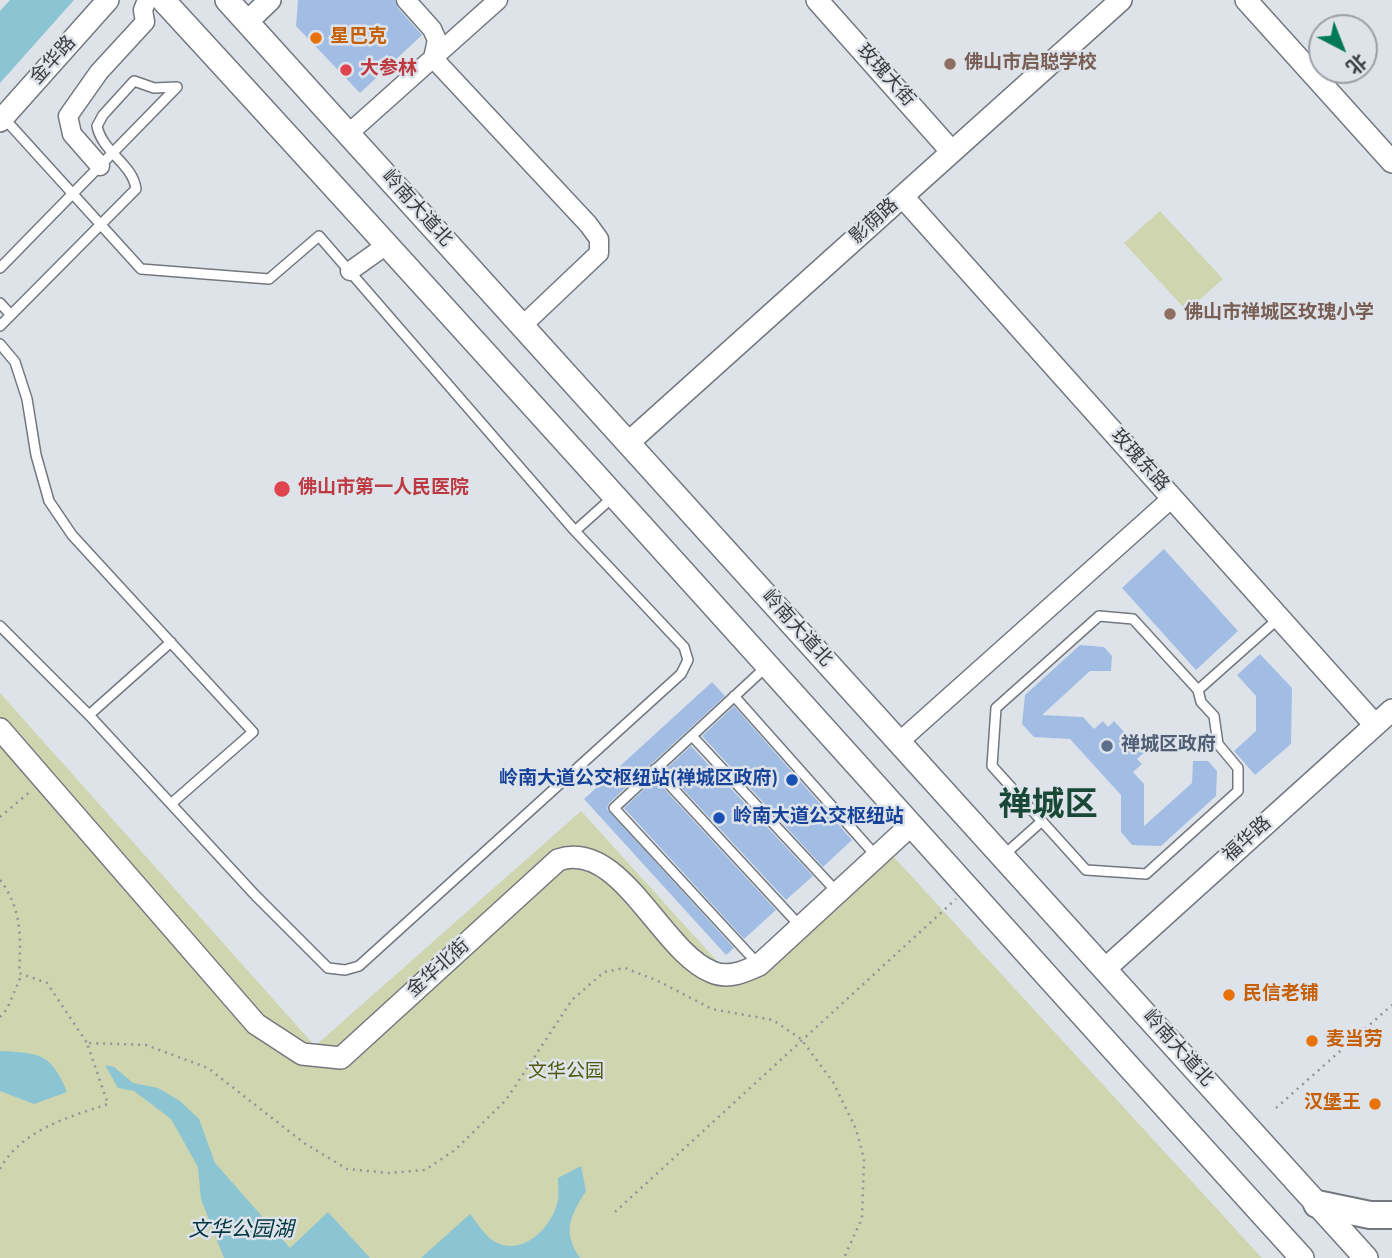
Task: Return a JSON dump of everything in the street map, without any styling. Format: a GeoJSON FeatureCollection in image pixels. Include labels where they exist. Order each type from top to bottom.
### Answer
{"type":"FeatureCollection","features":[{"type":"Feature","properties":{"kind":"main road"},"geometry":{"type":"LineString","coordinates":[[163,0],[388,244],[1302,1258]]}},
{"type":"Feature","properties":{"kind":"main road","name":"岭南大道北"},"geometry":{"type":"LineString","coordinates":[[227,0],[1366,1258]]}},
{"type":"Feature","properties":{"kind":"main road"},"geometry":{"type":"LineString","coordinates":[[1317,1204],[1370,1215],[1392,1215]]}},
{"type":"Feature","properties":{"kind":"street","name":"金华路"},"geometry":{"type":"LineString","coordinates":[[2,119],[108,0]]}},
{"type":"Feature","properties":{"kind":"street"},"geometry":{"type":"LineString","coordinates":[[106,160],[72,134],[68,116],[99,72],[145,22],[143,10],[147,0]]}},
{"type":"Feature","properties":{"kind":"street"},"geometry":{"type":"LineString","coordinates":[[247,22],[270,0]]}},
{"type":"Feature","properties":{"kind":"street"},"geometry":{"type":"LineString","coordinates":[[405,0],[432,29],[437,40],[433,58]]}},
{"type":"Feature","properties":{"kind":"street"},"geometry":{"type":"LineString","coordinates":[[348,134],[498,0]]}},
{"type":"Feature","properties":{"kind":"street","name":"玫瑰大街"},"geometry":{"type":"LineString","coordinates":[[817,0],[952,152]]}},
{"type":"Feature","properties":{"kind":"street","name":"影荫路"},"geometry":{"type":"LineString","coordinates":[[628,443],[1121,0]]}},
{"type":"Feature","properties":{"kind":"street"},"geometry":{"type":"LineString","coordinates":[[1246,0],[1392,162]]}},
{"type":"Feature","properties":{"kind":"street"},"geometry":{"type":"LineString","coordinates":[[433,58],[599,239],[599,253],[522,326]]}},
{"type":"Feature","properties":{"kind":"street","name":"玫瑰东路"},"geometry":{"type":"LineString","coordinates":[[903,197],[1375,725]]}},
{"type":"Feature","properties":{"kind":"street"},"geometry":{"type":"LineString","coordinates":[[350,271],[388,244]]}},
{"type":"Feature","properties":{"kind":"street"},"geometry":{"type":"LineString","coordinates":[[899,742],[1172,498]]}},
{"type":"Feature","properties":{"kind":"street","name":"福华路"},"geometry":{"type":"LineString","coordinates":[[1105,970],[1392,710]]}},
{"type":"Feature","properties":{"kind":"street","name":"金华北街"},"geometry":{"type":"LineString","coordinates":[[0,729],[256,1024],[302,1054],[341,1058],[558,860],[571,855],[598,862],[613,874],[687,955],[713,973],[725,975],[741,973],[759,965],[910,826]]}},
{"type":"Feature","properties":{"kind":"lane"},"geometry":{"type":"LineString","coordinates":[[0,268],[73,194],[106,160],[177,87],[154,88],[134,81],[103,115],[97,126],[106,160],[135,178],[136,189],[0,326]]}},
{"type":"Feature","properties":{"kind":"lane"},"geometry":{"type":"LineString","coordinates":[[0,626],[89,715],[256,895],[328,968],[345,970],[359,966],[681,674],[688,660],[684,647],[575,531],[319,236],[269,279],[141,269],[2,119]]}},
{"type":"Feature","properties":{"kind":"lane"},"geometry":{"type":"LineString","coordinates":[[0,303],[11,315]]}},
{"type":"Feature","properties":{"kind":"lane"},"geometry":{"type":"LineString","coordinates":[[0,344],[15,362],[27,399],[36,455],[49,501],[72,534],[253,732],[172,803]]}},
{"type":"Feature","properties":{"kind":"lane"},"geometry":{"type":"LineString","coordinates":[[575,531],[614,496]]}},
{"type":"Feature","properties":{"kind":"lane"},"geometry":{"type":"LineString","coordinates":[[1099,616],[1133,619],[1198,690],[1201,702],[1214,716],[1218,744],[1238,768],[1238,791],[1146,874],[1086,870],[992,766],[996,708],[1099,616]]}},
{"type":"Feature","properties":{"kind":"lane"},"geometry":{"type":"LineString","coordinates":[[1198,690],[1279,618]]}},
{"type":"Feature","properties":{"kind":"lane"},"geometry":{"type":"LineString","coordinates":[[89,715],[171,642]]}},
{"type":"Feature","properties":{"kind":"lane"},"geometry":{"type":"LineString","coordinates":[[759,965],[614,808],[767,666]]}},
{"type":"Feature","properties":{"kind":"lane"},"geometry":{"type":"LineString","coordinates":[[734,696],[877,857]]}},
{"type":"Feature","properties":{"kind":"lane"},"geometry":{"type":"LineString","coordinates":[[692,736],[838,893]]}},
{"type":"Feature","properties":{"kind":"lane"},"geometry":{"type":"LineString","coordinates":[[655,769],[801,927]]}},
{"type":"Feature","properties":{"kind":"lane"},"geometry":{"type":"LineString","coordinates":[[1002,856],[1042,821]]}},
{"type":"Feature","properties":{"kind":"path"},"geometry":{"type":"LineString","coordinates":[[0,817],[44,780]]}},
{"type":"Feature","properties":{"kind":"path"},"geometry":{"type":"LineString","coordinates":[[0,880],[11,894],[21,933],[19,973],[47,983],[87,1043],[108,1104],[34,1133],[7,1156],[0,1169]]}},
{"type":"Feature","properties":{"kind":"path"},"geometry":{"type":"LineString","coordinates":[[615,1212],[967,889]]}},
{"type":"Feature","properties":{"kind":"path"},"geometry":{"type":"LineString","coordinates":[[87,1043],[146,1045],[208,1068],[304,1143],[347,1169],[389,1173],[425,1170],[455,1150],[506,1100],[572,1000],[604,972],[625,968],[658,981],[712,1009],[773,1020],[802,1040],[833,1082],[856,1129],[864,1159],[862,1218],[844,1258]]}},
{"type":"Feature","properties":{"kind":"path"},"geometry":{"type":"LineString","coordinates":[[0,1017],[7,1009],[22,974]]}},
{"type":"Feature","properties":{"kind":"path"},"geometry":{"type":"LineString","coordinates":[[1276,1108],[1392,1004]]}},
{"type":"Feature","properties":{"kind":"green space"},"geometry":{"type":"Polygon","coordinates":[[[1160,211],[1223,279],[1187,311],[1124,243],[1160,211]]]}},
{"type":"Feature","properties":{"kind":"green space","name":"文华公园"},"geometry":{"type":"Polygon","coordinates":[[[0,693],[315,1046],[581,811],[737,983],[892,855],[1262,1258],[0,1258],[0,693]]]}},
{"type":"Feature","properties":{"kind":"water"},"geometry":{"type":"Polygon","coordinates":[[[10,0],[74,0],[0,83],[0,11],[10,0]]]}},
{"type":"Feature","properties":{"kind":"water"},"geometry":{"type":"Polygon","coordinates":[[[0,1051],[35,1055],[49,1062],[67,1092],[34,1104],[0,1091],[0,1051]]]}},
{"type":"Feature","properties":{"kind":"water","name":"文华公园湖"},"geometry":{"type":"Polygon","coordinates":[[[105,1065],[114,1067],[133,1083],[158,1088],[180,1101],[199,1119],[215,1163],[290,1248],[328,1212],[370,1258],[224,1258],[201,1199],[198,1167],[171,1119],[134,1091],[118,1088],[105,1065]]]}},
{"type":"Feature","properties":{"kind":"water"},"geometry":{"type":"Polygon","coordinates":[[[581,1166],[586,1191],[570,1224],[571,1240],[580,1258],[421,1258],[470,1214],[495,1242],[506,1246],[526,1242],[544,1229],[555,1210],[558,1178],[581,1166]]]}},
{"type":"Feature","properties":{"kind":"building"},"geometry":{"type":"Polygon","coordinates":[[[298,0],[395,0],[398,8],[422,35],[360,93],[296,26],[298,0]]]}},
{"type":"Feature","properties":{"kind":"building"},"geometry":{"type":"Polygon","coordinates":[[[1164,549],[1238,631],[1196,670],[1122,588],[1164,549]]]}},
{"type":"Feature","properties":{"kind":"building","name":"禅城区政府"},"geometry":{"type":"Polygon","coordinates":[[[1080,645],[1104,647],[1112,656],[1111,671],[1090,671],[1042,715],[1083,717],[1094,729],[1103,721],[1108,727],[1114,721],[1144,753],[1137,759],[1142,764],[1133,772],[1144,784],[1144,826],[1192,783],[1193,761],[1208,761],[1217,771],[1216,796],[1161,846],[1132,845],[1121,832],[1121,795],[1070,739],[1034,737],[1022,724],[1025,695],[1080,645]]]}},
{"type":"Feature","properties":{"kind":"building"},"geometry":{"type":"Polygon","coordinates":[[[1260,654],[1292,688],[1291,744],[1255,775],[1234,751],[1256,731],[1256,696],[1237,675],[1260,654]]]}},
{"type":"Feature","properties":{"kind":"building"},"geometry":{"type":"Polygon","coordinates":[[[712,682],[725,696],[609,803],[607,809],[734,948],[726,955],[584,799],[712,682]]]}},
{"type":"Feature","properties":{"kind":"building"},"geometry":{"type":"Polygon","coordinates":[[[734,706],[852,840],[823,867],[702,736],[734,706]]]}},
{"type":"Feature","properties":{"kind":"building"},"geometry":{"type":"Polygon","coordinates":[[[691,746],[813,876],[786,900],[665,770],[691,746]]]}},
{"type":"Feature","properties":{"kind":"building"},"geometry":{"type":"Polygon","coordinates":[[[655,779],[776,910],[744,939],[624,808],[655,779]]]}},
{"type":"Feature","properties":{"kind":"place","name":"星巴克"},"geometry":{"type":"Point","coordinates":[316,38]}},
{"type":"Feature","properties":{"kind":"place","name":"佛山市启聪学校"},"geometry":{"type":"Point","coordinates":[950,64]}},
{"type":"Feature","properties":{"kind":"place","name":"大参林"},"geometry":{"type":"Point","coordinates":[346,70]}},
{"type":"Feature","properties":{"kind":"place","name":"佛山市禅城区玫瑰小学"},"geometry":{"type":"Point","coordinates":[1170,314]}},
{"type":"Feature","properties":{"kind":"place","name":"佛山市第一人民医院"},"geometry":{"type":"Point","coordinates":[282,489]}},
{"type":"Feature","properties":{"kind":"place","name":"禅城区政府"},"geometry":{"type":"Point","coordinates":[1107,746]}},
{"type":"Feature","properties":{"kind":"place","name":"岭南大道公交枢纽站(禅城区政府)"},"geometry":{"type":"Point","coordinates":[792,780]}},
{"type":"Feature","properties":{"kind":"place","name":"岭南大道公交枢纽站"},"geometry":{"type":"Point","coordinates":[719,818]}},
{"type":"Feature","properties":{"kind":"place","name":"民信老铺"},"geometry":{"type":"Point","coordinates":[1229,995]}},
{"type":"Feature","properties":{"kind":"place","name":"麦当劳"},"geometry":{"type":"Point","coordinates":[1312,1041]}},
{"type":"Feature","properties":{"kind":"place","name":"汉堡王"},"geometry":{"type":"Point","coordinates":[1375,1104]}},
{"type":"Feature","properties":{"kind":"district","name":"禅城区"},"geometry":{"type":"Point","coordinates":[1048,808]}}]}
